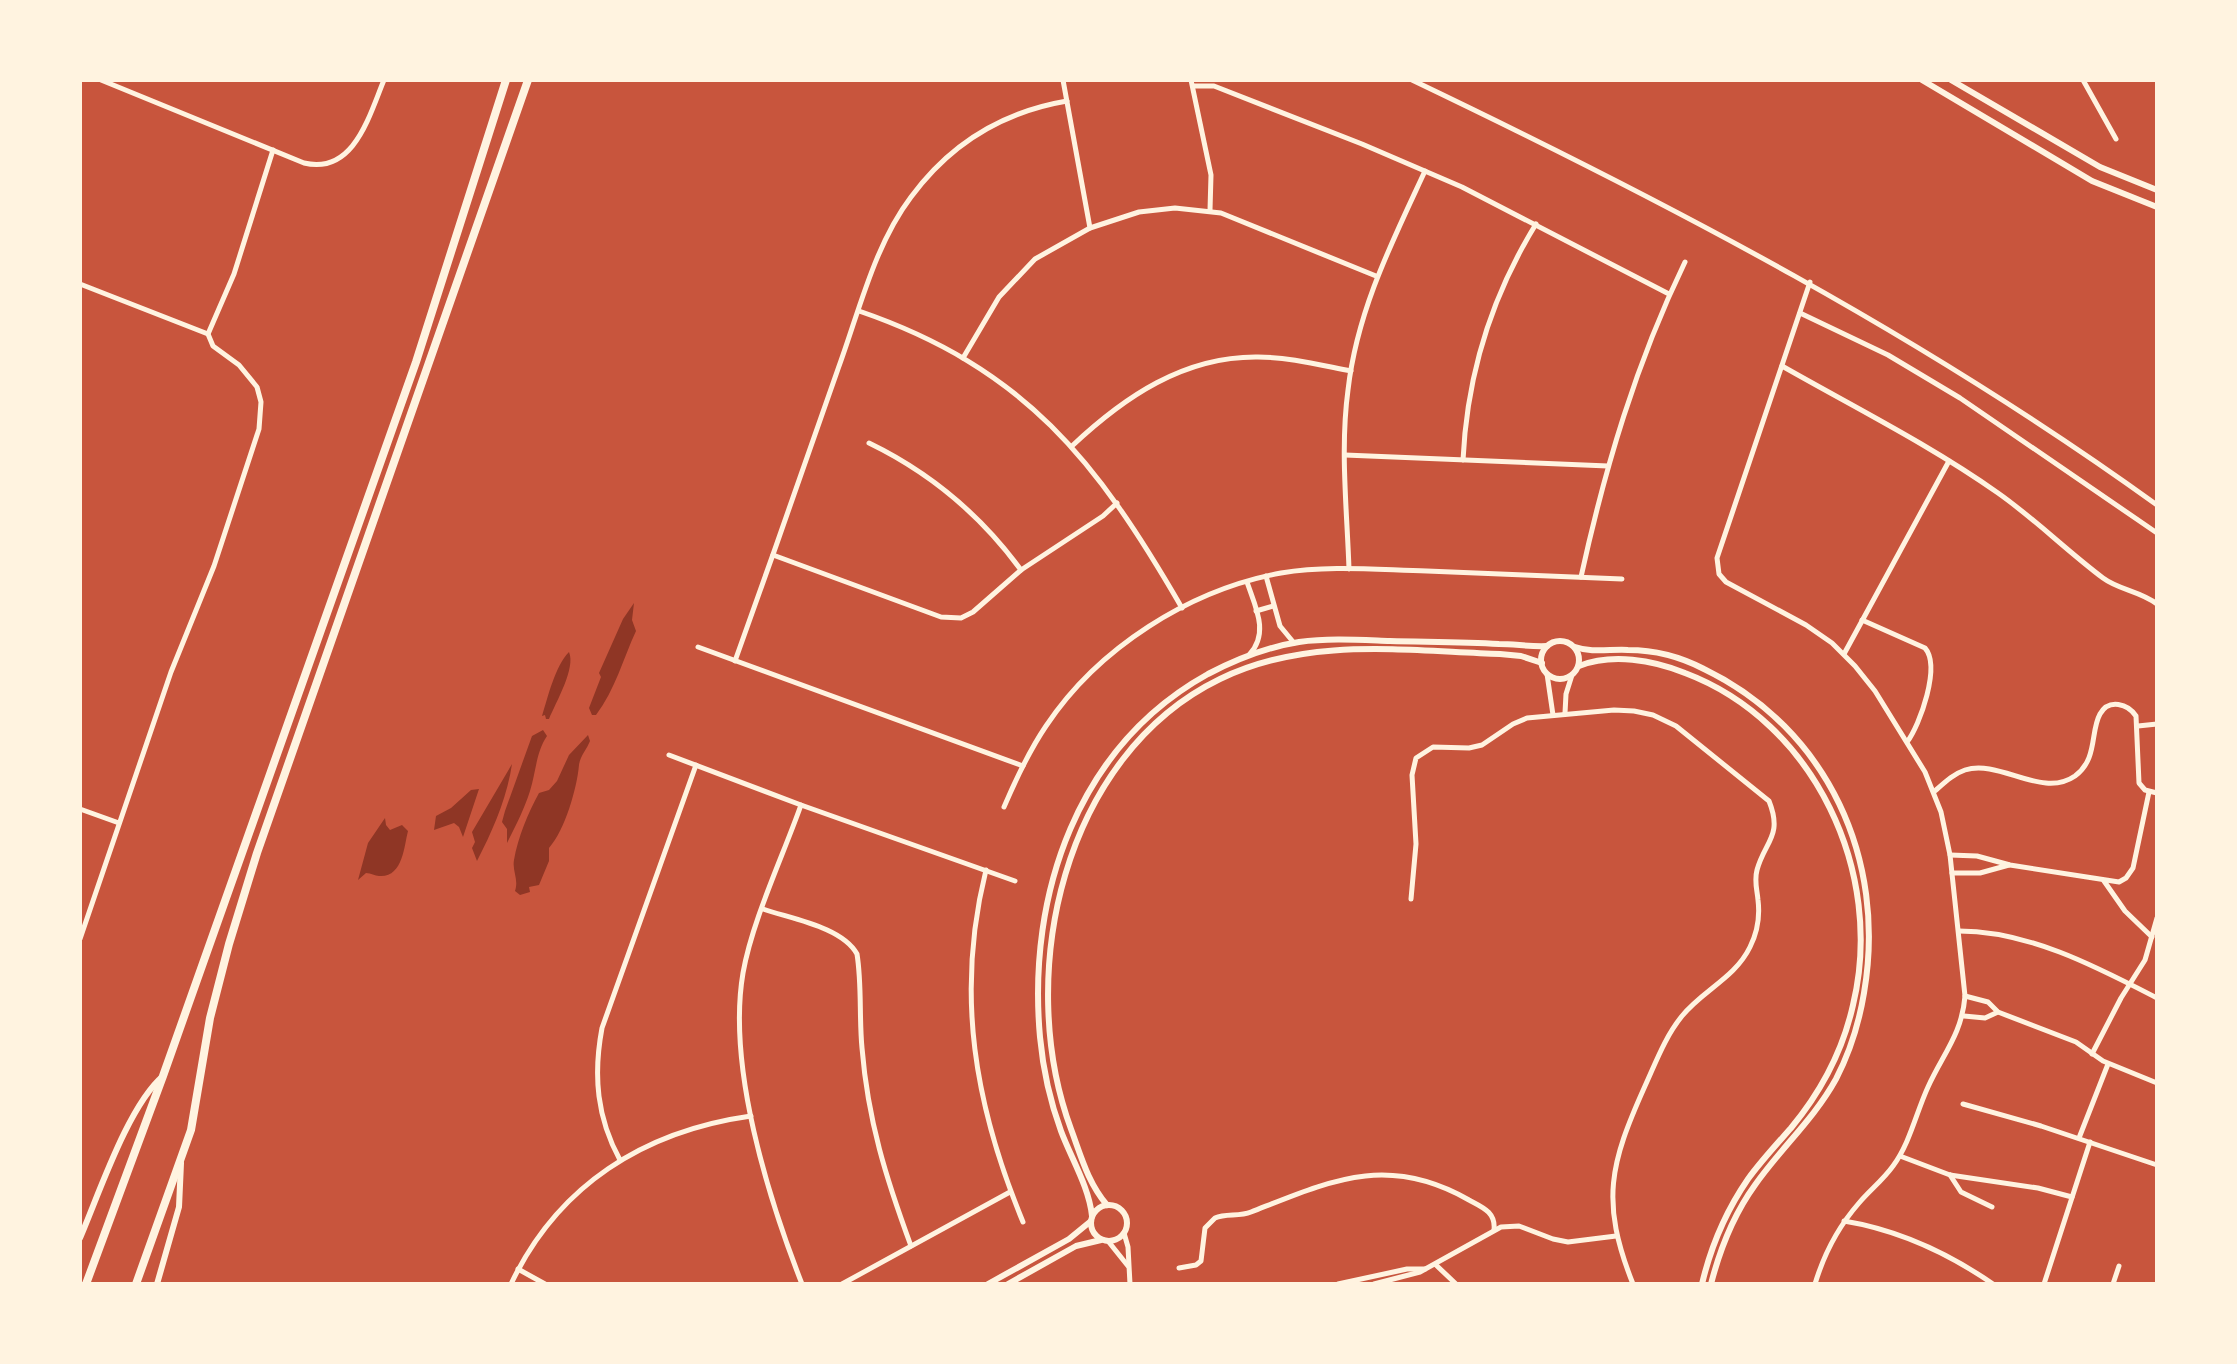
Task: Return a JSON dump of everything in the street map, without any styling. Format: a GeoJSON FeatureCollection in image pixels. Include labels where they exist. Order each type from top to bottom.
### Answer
{"type":"FeatureCollection","features":[{"type":"Feature","properties":{"kind":"highway"},"geometry":{"type":"LineString","coordinates":[[86,1284],[163,1076],[416,362],[506,80]]}},
{"type":"Feature","properties":{"kind":"highway"},"geometry":{"type":"LineString","coordinates":[[136,1284],[191,1130],[213,1004],[242,898],[528,80]]}},
{"type":"Feature","properties":{"kind":"street"},"geometry":{"type":"LineString","coordinates":[[101,80],[316,165],[340,159],[357,140],[384,80]]}},
{"type":"Feature","properties":{"kind":"street"},"geometry":{"type":"LineString","coordinates":[[1063,80],[1090,228]]}},
{"type":"Feature","properties":{"kind":"street"},"geometry":{"type":"LineString","coordinates":[[1412,80],[1664,204],[1810,282],[1951,366],[2086,454],[2157,505]]}},
{"type":"Feature","properties":{"kind":"street"},"geometry":{"type":"LineString","coordinates":[[1922,80],[2092,181],[2157,207]]}},
{"type":"Feature","properties":{"kind":"street"},"geometry":{"type":"LineString","coordinates":[[1951,80],[2100,167],[2157,190]]}},
{"type":"Feature","properties":{"kind":"street"},"geometry":{"type":"LineString","coordinates":[[2083,80],[2116,139]]}},
{"type":"Feature","properties":{"kind":"street"},"geometry":{"type":"LineString","coordinates":[[1210,210],[1210,163],[1192,83],[1214,86],[1425,171],[1536,224],[1669,294]]}},
{"type":"Feature","properties":{"kind":"street"},"geometry":{"type":"LineString","coordinates":[[735,661],[859,311],[893,225],[934,169],[972,136],[1000,120],[1032,108],[1067,101]]}},
{"type":"Feature","properties":{"kind":"street"},"geometry":{"type":"LineString","coordinates":[[208,334],[234,274],[273,150]]}},
{"type":"Feature","properties":{"kind":"street"},"geometry":{"type":"LineString","coordinates":[[1349,569],[1345,455],[1351,371],[1361,322],[1376,276],[1425,171]]}},
{"type":"Feature","properties":{"kind":"street"},"geometry":{"type":"LineString","coordinates":[[963,358],[990,311],[1017,276],[1044,254],[1090,228],[1131,214],[1157,209],[1210,210],[1376,276]]}},
{"type":"Feature","properties":{"kind":"street"},"geometry":{"type":"LineString","coordinates":[[1463,460],[1466,414],[1480,348],[1504,284],[1536,224]]}},
{"type":"Feature","properties":{"kind":"street"},"geometry":{"type":"LineString","coordinates":[[1581,577],[1630,393],[1685,262]]}},
{"type":"Feature","properties":{"kind":"street"},"geometry":{"type":"LineString","coordinates":[[1810,282],[1717,558],[1717,569],[1726,582],[1806,625],[1844,654],[1875,691],[1907,742],[1935,791],[1950,855],[1965,996],[1964,1016],[1958,1033],[1928,1086],[1900,1156],[1844,1221],[1827,1250],[1815,1284]]}},
{"type":"Feature","properties":{"kind":"street"},"geometry":{"type":"LineString","coordinates":[[80,284],[208,334],[213,346],[239,365],[257,387],[261,402],[259,429],[214,566],[171,672],[80,939]]}},
{"type":"Feature","properties":{"kind":"street"},"geometry":{"type":"LineString","coordinates":[[859,311],[918,334],[963,358],[1020,397],[1072,446],[1117,503],[1182,608]]}},
{"type":"Feature","properties":{"kind":"street"},"geometry":{"type":"LineString","coordinates":[[1800,313],[1888,355],[1960,398],[2157,533]]}},
{"type":"Feature","properties":{"kind":"street"},"geometry":{"type":"LineString","coordinates":[[1072,446],[1106,415],[1137,393],[1198,365],[1229,358],[1261,357],[1351,371]]}},
{"type":"Feature","properties":{"kind":"street"},"geometry":{"type":"LineString","coordinates":[[1782,366],[1949,461],[2024,512],[2103,578],[2140,593],[2157,604]]}},
{"type":"Feature","properties":{"kind":"street"},"geometry":{"type":"LineString","coordinates":[[869,443],[909,463],[954,496],[994,535],[1021,570]]}},
{"type":"Feature","properties":{"kind":"street"},"geometry":{"type":"LineString","coordinates":[[1345,455],[1608,467]]}},
{"type":"Feature","properties":{"kind":"street"},"geometry":{"type":"LineString","coordinates":[[1844,654],[1949,461]]}},
{"type":"Feature","properties":{"kind":"street"},"geometry":{"type":"LineString","coordinates":[[773,555],[948,619],[967,615],[1021,570],[1103,516],[1117,503]]}},
{"type":"Feature","properties":{"kind":"street"},"geometry":{"type":"LineString","coordinates":[[1004,807],[1047,725],[1082,682],[1124,645],[1182,608],[1247,582],[1300,571],[1349,569],[1622,579]]}},
{"type":"Feature","properties":{"kind":"street"},"geometry":{"type":"LineString","coordinates":[[1266,576],[1280,626],[1294,643]]}},
{"type":"Feature","properties":{"kind":"street"},"geometry":{"type":"LineString","coordinates":[[1247,582],[1261,626],[1260,637],[1248,656]]}},
{"type":"Feature","properties":{"kind":"street"},"geometry":{"type":"LineString","coordinates":[[1256,611],[1273,606]]}},
{"type":"Feature","properties":{"kind":"street"},"geometry":{"type":"LineString","coordinates":[[1862,620],[1925,648],[1932,656],[1921,715],[1907,742]]}},
{"type":"Feature","properties":{"kind":"street"},"geometry":{"type":"LineString","coordinates":[[1128,1267],[1092,1230],[1089,1199],[1053,1108],[1040,1041],[1038,975],[1042,932],[1066,842],[1094,781],[1119,745],[1150,714],[1182,690],[1248,656],[1294,643],[1333,639],[1547,646],[1561,641],[1593,651],[1649,651],[1677,658],[1713,673],[1756,702],[1793,737],[1821,772],[1847,819],[1864,872],[1869,904],[1869,953],[1861,1008],[1847,1054],[1819,1107],[1747,1197],[1724,1245],[1711,1284]]}},
{"type":"Feature","properties":{"kind":"street"},"geometry":{"type":"LineString","coordinates":[[1547,646],[1542,654],[1542,663],[1547,674],[1553,715]]}},
{"type":"Feature","properties":{"kind":"street"},"geometry":{"type":"LineString","coordinates":[[698,647],[1023,766]]}},
{"type":"Feature","properties":{"kind":"street"},"geometry":{"type":"LineString","coordinates":[[1575,647],[1579,666]]}},
{"type":"Feature","properties":{"kind":"street"},"geometry":{"type":"LineString","coordinates":[[1107,1205],[1088,1175],[1057,1086],[1049,1042],[1048,981],[1055,919],[1071,860],[1097,800],[1125,755],[1157,721],[1202,689],[1254,665],[1291,654],[1364,649],[1511,655],[1542,663]]}},
{"type":"Feature","properties":{"kind":"street"},"geometry":{"type":"LineString","coordinates":[[1565,713],[1566,694],[1572,675],[1579,666],[1595,661],[1662,665],[1706,682],[1758,716],[1796,755],[1824,795],[1844,841],[1857,890],[1861,931],[1860,970],[1853,1007],[1841,1044],[1804,1111],[1737,1195],[1717,1236],[1702,1284]]}},
{"type":"Feature","properties":{"kind":"street"},"geometry":{"type":"LineString","coordinates":[[1547,674],[1560,679],[1572,675]]}},
{"type":"Feature","properties":{"kind":"street"},"geometry":{"type":"LineString","coordinates":[[1935,791],[1954,775],[1977,768],[2051,783],[2067,780],[2086,763],[2099,717],[2107,707],[2121,704],[2130,708],[2136,716],[2139,783],[2149,792],[2157,793]]}},
{"type":"Feature","properties":{"kind":"street"},"geometry":{"type":"LineString","coordinates":[[1411,899],[1416,833],[1412,769],[1416,758],[1433,747],[1476,747],[1489,742],[1520,720],[1565,713],[1624,710],[1661,718],[1676,726],[1769,801],[1774,815],[1773,837],[1755,875],[1758,920],[1748,950],[1737,968],[1700,997],[1675,1025],[1624,1132],[1613,1180],[1612,1212],[1616,1236],[1633,1284]]}},
{"type":"Feature","properties":{"kind":"street"},"geometry":{"type":"LineString","coordinates":[[2138,726],[2157,724]]}},
{"type":"Feature","properties":{"kind":"street"},"geometry":{"type":"LineString","coordinates":[[669,755],[1015,881]]}},
{"type":"Feature","properties":{"kind":"street"},"geometry":{"type":"LineString","coordinates":[[620,1160],[607,1133],[597,1092],[602,1028],[696,765]]}},
{"type":"Feature","properties":{"kind":"street"},"geometry":{"type":"LineString","coordinates":[[1950,855],[1988,857],[2010,865],[2119,882],[2132,872],[2149,792]]}},
{"type":"Feature","properties":{"kind":"street"},"geometry":{"type":"LineString","coordinates":[[801,805],[748,954],[741,990],[744,1069],[751,1116],[779,1224],[802,1284]]}},
{"type":"Feature","properties":{"kind":"street"},"geometry":{"type":"LineString","coordinates":[[80,809],[119,823]]}},
{"type":"Feature","properties":{"kind":"street"},"geometry":{"type":"LineString","coordinates":[[1952,873],[1980,873],[2010,865]]}},
{"type":"Feature","properties":{"kind":"street"},"geometry":{"type":"LineString","coordinates":[[986,870],[971,956],[970,1007],[979,1089],[1010,1192],[1023,1222]]}},
{"type":"Feature","properties":{"kind":"street"},"geometry":{"type":"LineString","coordinates":[[2104,881],[2125,911],[2152,937]]}},
{"type":"Feature","properties":{"kind":"street"},"geometry":{"type":"LineString","coordinates":[[763,909],[835,933],[852,945],[857,954],[862,1047],[875,1137],[886,1179],[911,1246]]}},
{"type":"Feature","properties":{"kind":"street"},"geometry":{"type":"LineString","coordinates":[[2092,1054],[2145,960],[2157,918]]}},
{"type":"Feature","properties":{"kind":"street"},"geometry":{"type":"LineString","coordinates":[[1959,931],[2017,939],[2081,962],[2157,998]]}},
{"type":"Feature","properties":{"kind":"street"},"geometry":{"type":"LineString","coordinates":[[1965,996],[1988,1002],[1998,1012],[2076,1042],[2108,1064],[2157,1083]]}},
{"type":"Feature","properties":{"kind":"street"},"geometry":{"type":"LineString","coordinates":[[1964,1016],[1985,1018],[1998,1012]]}},
{"type":"Feature","properties":{"kind":"street"},"geometry":{"type":"LineString","coordinates":[[2079,1138],[2108,1064]]}},
{"type":"Feature","properties":{"kind":"street"},"geometry":{"type":"LineString","coordinates":[[80,1238],[133,1115],[145,1094],[163,1076]]}},
{"type":"Feature","properties":{"kind":"street"},"geometry":{"type":"LineString","coordinates":[[1963,1104],[2157,1165]]}},
{"type":"Feature","properties":{"kind":"street"},"geometry":{"type":"LineString","coordinates":[[511,1284],[530,1248],[559,1211],[586,1185],[620,1160],[703,1124],[751,1116]]}},
{"type":"Feature","properties":{"kind":"street"},"geometry":{"type":"LineString","coordinates":[[2044,1284],[2090,1142]]}},
{"type":"Feature","properties":{"kind":"street"},"geometry":{"type":"LineString","coordinates":[[1900,1156],[1950,1175],[2030,1186],[2072,1197]]}},
{"type":"Feature","properties":{"kind":"street"},"geometry":{"type":"LineString","coordinates":[[157,1284],[179,1207],[181,1160]]}},
{"type":"Feature","properties":{"kind":"street"},"geometry":{"type":"LineString","coordinates":[[1179,1268],[1201,1261],[1205,1228],[1215,1218],[1247,1214],[1307,1188],[1347,1178],[1392,1175],[1434,1182],[1486,1210],[1494,1218],[1494,1230]]}},
{"type":"Feature","properties":{"kind":"street"},"geometry":{"type":"LineString","coordinates":[[1950,1175],[1961,1192],[1992,1207]]}},
{"type":"Feature","properties":{"kind":"street"},"geometry":{"type":"LineString","coordinates":[[842,1284],[1010,1192]]}},
{"type":"Feature","properties":{"kind":"street"},"geometry":{"type":"LineString","coordinates":[[988,1284],[1069,1239],[1098,1208],[1107,1205],[1117,1207],[1127,1223],[1124,1233],[1130,1284]]}},
{"type":"Feature","properties":{"kind":"street"},"geometry":{"type":"LineString","coordinates":[[1844,1221],[1878,1228],[1928,1247],[1993,1284]]}},
{"type":"Feature","properties":{"kind":"street"},"geometry":{"type":"LineString","coordinates":[[1374,1284],[1408,1277],[1436,1265],[1494,1230],[1519,1226],[1568,1242],[1616,1236]]}},
{"type":"Feature","properties":{"kind":"street"},"geometry":{"type":"LineString","coordinates":[[1008,1284],[1076,1246],[1117,1239],[1124,1233]]}},
{"type":"Feature","properties":{"kind":"street"},"geometry":{"type":"LineString","coordinates":[[1436,1265],[1456,1284]]}},
{"type":"Feature","properties":{"kind":"street"},"geometry":{"type":"LineString","coordinates":[[2113,1284],[2119,1266]]}},
{"type":"Feature","properties":{"kind":"street"},"geometry":{"type":"LineString","coordinates":[[518,1269],[545,1284]]}},
{"type":"Feature","properties":{"kind":"street"},"geometry":{"type":"LineString","coordinates":[[1338,1284],[1407,1269],[1426,1269]]}},
{"type":"Feature","properties":{"kind":"shaded area"},"geometry":{"type":"Polygon","coordinates":[[[634,603],[632,620],[636,631],[608,695],[596,715],[592,715],[589,708],[601,677],[599,673],[623,619],[634,603]]]}},
{"type":"Feature","properties":{"kind":"shaded area"},"geometry":{"type":"Polygon","coordinates":[[[569,652],[568,676],[549,719],[546,719],[545,715],[542,716],[552,682],[569,652]]]}},
{"type":"Feature","properties":{"kind":"shaded area"},"geometry":{"type":"Polygon","coordinates":[[[543,730],[547,736],[538,755],[530,791],[507,843],[507,829],[502,822],[505,811],[532,736],[543,730]]]}},
{"type":"Feature","properties":{"kind":"shaded area"},"geometry":{"type":"Polygon","coordinates":[[[588,735],[590,741],[580,762],[569,808],[549,848],[549,861],[539,885],[529,887],[530,892],[520,895],[515,891],[514,860],[527,817],[539,793],[549,790],[557,781],[569,755],[588,735]]]}},
{"type":"Feature","properties":{"kind":"shaded area"},"geometry":{"type":"Polygon","coordinates":[[[512,764],[499,814],[477,861],[472,848],[475,842],[472,832],[512,764]]]}},
{"type":"Feature","properties":{"kind":"shaded area"},"geometry":{"type":"Polygon","coordinates":[[[479,789],[463,837],[454,823],[434,830],[436,816],[451,808],[471,790],[479,789]]]}},
{"type":"Feature","properties":{"kind":"shaded area"},"geometry":{"type":"Polygon","coordinates":[[[385,818],[390,830],[402,825],[408,831],[398,867],[387,875],[366,873],[358,880],[368,843],[385,818]]]}}]}
